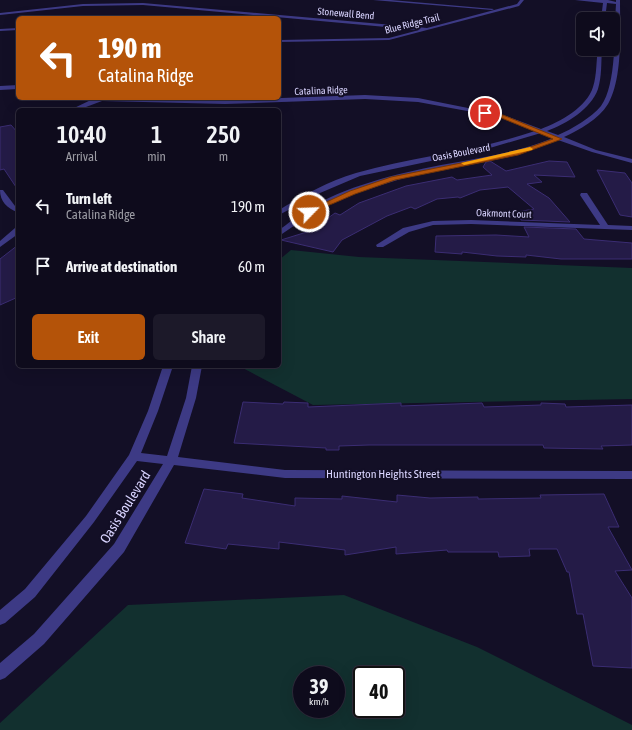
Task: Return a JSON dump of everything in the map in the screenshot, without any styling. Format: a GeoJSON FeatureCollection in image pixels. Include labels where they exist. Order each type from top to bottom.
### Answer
{"type":"FeatureCollection","features":[{"type":"Feature","properties":{"kind":"street"},"geometry":{"type":"LineString","coordinates":[[375,0],[500,10]]}},
{"type":"Feature","properties":{"kind":"street","name":"Blue Ridge Trail"},"geometry":{"type":"LineString","coordinates":[[500,10],[509,4],[511,0]]}},
{"type":"Feature","properties":{"kind":"street","name":"Blue Ridge Trail"},"geometry":{"type":"LineString","coordinates":[[281,41],[389,39],[518,5],[522,0]]}},
{"type":"Feature","properties":{"kind":"street"},"geometry":{"type":"LineString","coordinates":[[577,0],[618,2]]}},
{"type":"Feature","properties":{"kind":"street"},"geometry":{"type":"LineString","coordinates":[[604,12],[605,1]]}},
{"type":"Feature","properties":{"kind":"street","name":"Oasis Boulevard"},"geometry":{"type":"LineString","coordinates":[[281,233],[309,212],[352,192],[380,183],[444,167],[518,153],[559,139],[596,114],[605,105],[613,82],[618,2]]}},
{"type":"Feature","properties":{"kind":"street","name":"Stonewall Bend"},"geometry":{"type":"LineString","coordinates":[[0,14],[83,5],[143,4],[279,16]]}},
{"type":"Feature","properties":{"kind":"street","name":"Stonewall Bend"},"geometry":{"type":"LineString","coordinates":[[281,16],[427,29]]}},
{"type":"Feature","properties":{"kind":"street"},"geometry":{"type":"LineString","coordinates":[[0,30],[16,29]]}},
{"type":"Feature","properties":{"kind":"street","name":"Oasis Boulevard"},"geometry":{"type":"LineString","coordinates":[[281,212],[315,193],[357,175],[406,162],[501,144],[540,132],[570,116],[590,98],[596,85],[599,56]]}},
{"type":"Feature","properties":{"kind":"street"},"geometry":{"type":"LineString","coordinates":[[0,88],[16,87]]}},
{"type":"Feature","properties":{"kind":"street","name":"Catalina Ridge"},"geometry":{"type":"LineString","coordinates":[[112,100],[225,102],[365,97],[396,98],[501,116],[559,139],[594,151],[632,161]]}},
{"type":"Feature","properties":{"kind":"street"},"geometry":{"type":"LineString","coordinates":[[78,108],[96,100]]}},
{"type":"Feature","properties":{"kind":"street"},"geometry":{"type":"LineString","coordinates":[[225,102],[232,108]]}},
{"type":"Feature","properties":{"kind":"street"},"geometry":{"type":"LineString","coordinates":[[0,192],[12,208],[16,209]]}},
{"type":"Feature","properties":{"kind":"street"},"geometry":{"type":"LineString","coordinates":[[584,195],[606,227]]}},
{"type":"Feature","properties":{"kind":"street","name":"Oakmont Court"},"geometry":{"type":"LineString","coordinates":[[380,245],[406,230],[469,218],[632,228]]}},
{"type":"Feature","properties":{"kind":"street"},"geometry":{"type":"LineString","coordinates":[[0,245],[16,232]]}},
{"type":"Feature","properties":{"kind":"street","name":"Oasis Boulevard"},"geometry":{"type":"LineString","coordinates":[[0,619],[35,586],[90,519],[134,456],[153,411],[167,368]]}},
{"type":"Feature","properties":{"kind":"street","name":"Oasis Boulevard"},"geometry":{"type":"LineString","coordinates":[[0,673],[39,639],[119,548],[171,461],[191,398],[197,368]]}},
{"type":"Feature","properties":{"kind":"street","name":"Huntington Heights Street"},"geometry":{"type":"LineString","coordinates":[[134,456],[285,474],[632,475]]}},
{"type":"Feature","properties":{"kind":"green space"},"geometry":{"type":"Polygon","coordinates":[[[291,250],[359,257],[632,268],[632,399],[313,405],[243,368],[281,368],[281,258],[291,250]]]}},
{"type":"Feature","properties":{"kind":"green space"},"geometry":{"type":"Polygon","coordinates":[[[344,595],[477,647],[632,725],[632,730],[0,730],[0,723],[128,605],[344,595]]]}},
{"type":"Feature","properties":{"kind":"building"},"geometry":{"type":"Polygon","coordinates":[[[11,125],[16,131],[16,187],[4,169],[0,170],[0,127],[11,125]]]}},
{"type":"Feature","properties":{"kind":"building"},"geometry":{"type":"Polygon","coordinates":[[[490,161],[506,171],[549,161],[567,162],[575,177],[534,175],[542,182],[527,184],[549,198],[570,222],[521,220],[517,212],[534,209],[508,187],[480,190],[460,198],[437,199],[415,209],[411,207],[387,216],[342,240],[333,252],[281,240],[310,231],[335,213],[340,215],[359,203],[406,186],[452,177],[457,180],[492,175],[483,167],[486,162],[490,161]]]}},
{"type":"Feature","properties":{"kind":"building"},"geometry":{"type":"Polygon","coordinates":[[[597,170],[625,173],[632,183],[632,217],[620,215],[597,170]]]}},
{"type":"Feature","properties":{"kind":"building"},"geometry":{"type":"Polygon","coordinates":[[[524,227],[576,229],[584,239],[632,243],[632,259],[561,259],[526,255],[526,257],[497,256],[462,252],[462,254],[435,252],[436,236],[496,235],[529,237],[524,227]]]}},
{"type":"Feature","properties":{"kind":"building"},"geometry":{"type":"Polygon","coordinates":[[[16,247],[16,298],[0,305],[0,259],[16,247]]]}},
{"type":"Feature","properties":{"kind":"building"},"geometry":{"type":"Polygon","coordinates":[[[243,402],[283,404],[284,402],[308,403],[308,407],[401,403],[401,406],[482,403],[484,407],[541,405],[541,403],[565,404],[566,407],[632,405],[632,445],[601,446],[603,449],[544,448],[543,445],[369,445],[339,446],[339,450],[326,450],[326,448],[234,443],[243,402]]]}},
{"type":"Feature","properties":{"kind":"building"},"geometry":{"type":"Polygon","coordinates":[[[204,489],[243,494],[242,498],[295,506],[295,498],[342,499],[342,496],[397,502],[397,495],[430,498],[478,497],[478,499],[541,498],[540,495],[604,494],[619,527],[608,527],[632,570],[615,571],[632,598],[632,668],[593,666],[583,614],[577,614],[569,572],[567,572],[557,549],[529,549],[530,556],[499,557],[498,552],[448,552],[447,550],[396,554],[396,547],[345,555],[345,550],[279,542],[279,549],[228,544],[226,549],[185,543],[204,489]]]}},
{"type":"Feature","properties":{"kind":"slow traffic"},"geometry":{"type":"LineString","coordinates":[[464,163],[518,153],[530,149]]}},
{"type":"Feature","properties":{"kind":"route"},"geometry":{"type":"LineString","coordinates":[[309,212],[352,192],[393,178],[518,153],[559,139],[501,116],[485,113]]}}]}
